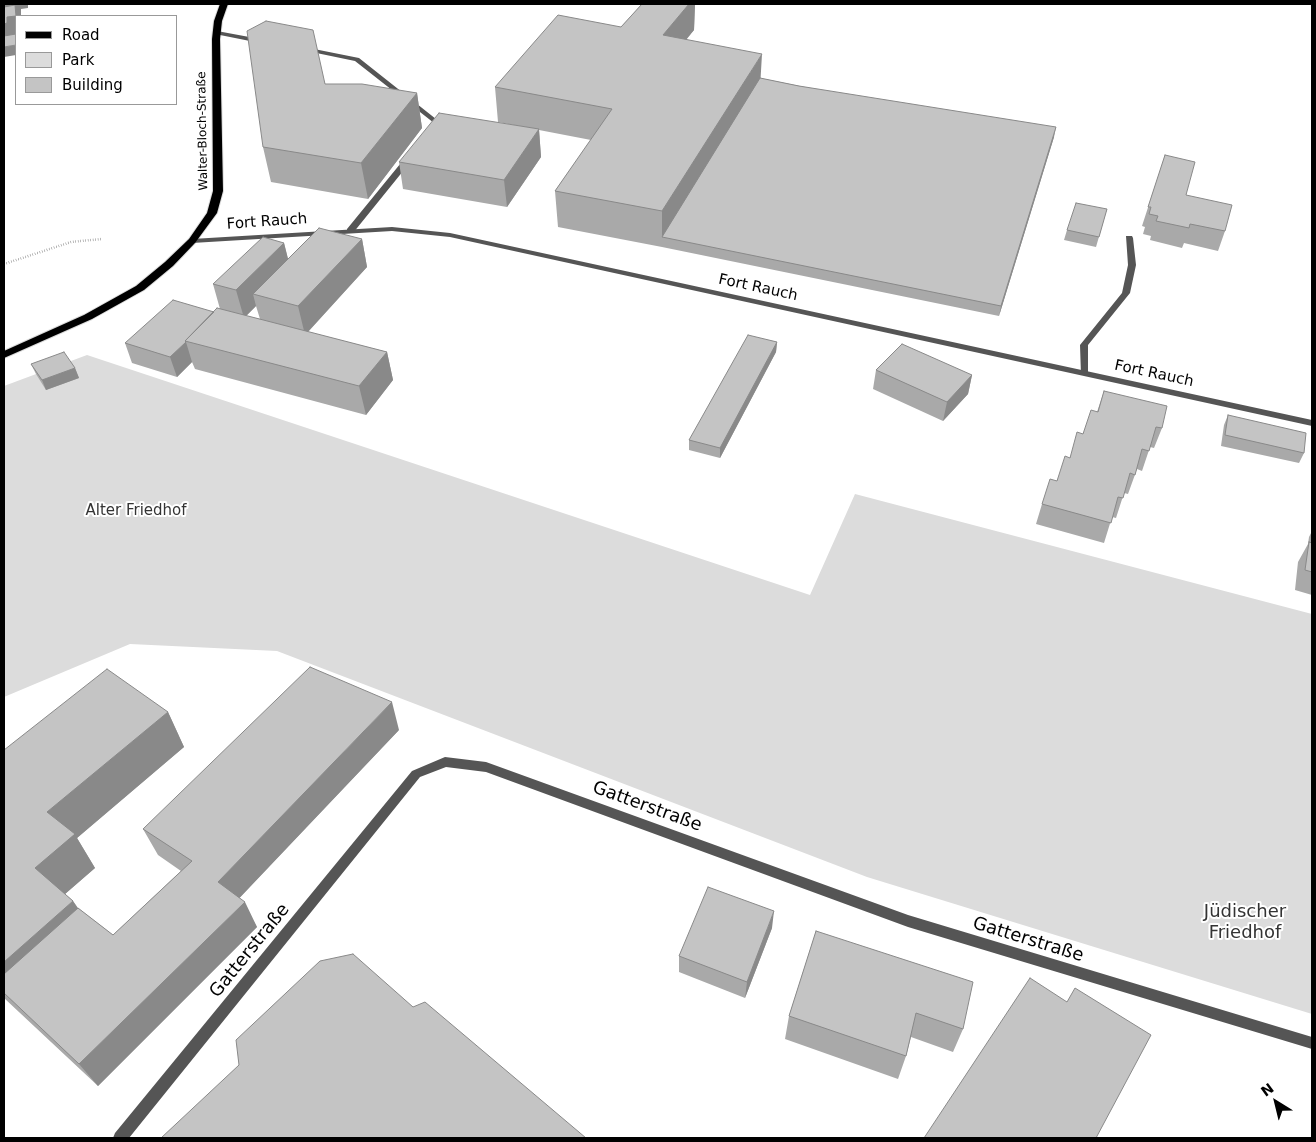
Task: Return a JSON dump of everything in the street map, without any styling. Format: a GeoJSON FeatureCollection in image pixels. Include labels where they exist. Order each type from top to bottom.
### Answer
{"type":"FeatureCollection","features":[{"type":"Feature","properties":{"kind":"main road","name":"Walter-Bloch-Straße"},"geometry":{"type":"LineString","coordinates":[[4,355],[88,316],[140,288],[169,264],[192,241],[212,213],[218,191],[215,64],[217,33],[224,4]]}},
{"type":"Feature","properties":{"kind":"street"},"geometry":{"type":"LineString","coordinates":[[217,33],[273,43]]}},
{"type":"Feature","properties":{"kind":"street"},"geometry":{"type":"LineString","coordinates":[[291,47],[357,59],[438,123],[432,130]]}},
{"type":"Feature","properties":{"kind":"street"},"geometry":{"type":"LineString","coordinates":[[350,231],[413,154]]}},
{"type":"Feature","properties":{"kind":"street","name":"Fort Rauch"},"geometry":{"type":"LineString","coordinates":[[192,241],[392,229],[450,235],[1312,423]]}},
{"type":"Feature","properties":{"kind":"street"},"geometry":{"type":"LineString","coordinates":[[1084,373],[1084,345],[1126,293],[1132,265],[1129,238]]}},
{"type":"Feature","properties":{"kind":"street","name":"Gatterstraße"},"geometry":{"type":"LineString","coordinates":[[120,1138],[416,774],[445,762],[486,766],[908,922],[1312,1043]]}},
{"type":"Feature","properties":{"kind":"path"},"geometry":{"type":"LineString","coordinates":[[4,264],[71,242],[102,239]]}},
{"type":"Feature","properties":{"kind":"green space","name":"Alter Friedhof"},"geometry":{"type":"Polygon","coordinates":[[[87,355],[810,595],[855,494],[1312,614],[1312,1014],[867,877],[277,651],[130,644],[4,697],[4,386],[87,355]]]}},
{"type":"Feature","properties":{"kind":"building"},"geometry":{"type":"Polygon","coordinates":[[[642,4],[689,4],[663,35],[762,54],[662,211],[555,191],[612,109],[495,87],[558,15],[621,27],[642,4]]]}},
{"type":"Feature","properties":{"kind":"building"},"geometry":{"type":"Polygon","coordinates":[[[15,5],[16,15],[7,17],[7,23],[4,24],[4,7],[15,5]]]}},
{"type":"Feature","properties":{"kind":"building"},"geometry":{"type":"Polygon","coordinates":[[[266,21],[313,30],[325,84],[362,84],[417,93],[361,163],[263,147],[247,31],[266,21]]]}},
{"type":"Feature","properties":{"kind":"building"},"geometry":{"type":"Polygon","coordinates":[[[15,34],[15,45],[4,47],[4,36],[15,34]]]}},
{"type":"Feature","properties":{"kind":"building"},"geometry":{"type":"Polygon","coordinates":[[[760,78],[799,86],[1056,127],[1001,306],[662,237],[760,78]]]}},
{"type":"Feature","properties":{"kind":"building"},"geometry":{"type":"Polygon","coordinates":[[[439,113],[539,129],[504,180],[399,162],[439,113]]]}},
{"type":"Feature","properties":{"kind":"building"},"geometry":{"type":"Polygon","coordinates":[[[1165,155],[1195,162],[1186,195],[1232,205],[1225,231],[1190,224],[1189,228],[1156,221],[1158,216],[1149,214],[1151,207],[1148,207],[1165,155]]]}},
{"type":"Feature","properties":{"kind":"building"},"geometry":{"type":"Polygon","coordinates":[[[1076,203],[1107,209],[1099,237],[1067,230],[1076,203]]]}},
{"type":"Feature","properties":{"kind":"building"},"geometry":{"type":"Polygon","coordinates":[[[319,228],[362,239],[298,306],[253,294],[319,228]]]}},
{"type":"Feature","properties":{"kind":"building"},"geometry":{"type":"Polygon","coordinates":[[[263,237],[284,243],[236,290],[213,284],[263,237]]]}},
{"type":"Feature","properties":{"kind":"building"},"geometry":{"type":"Polygon","coordinates":[[[173,300],[214,312],[170,357],[125,343],[173,300]]]}},
{"type":"Feature","properties":{"kind":"building"},"geometry":{"type":"Polygon","coordinates":[[[217,308],[387,352],[359,386],[185,341],[217,308]]]}},
{"type":"Feature","properties":{"kind":"building"},"geometry":{"type":"Polygon","coordinates":[[[748,335],[777,342],[720,448],[689,440],[748,335]]]}},
{"type":"Feature","properties":{"kind":"building"},"geometry":{"type":"Polygon","coordinates":[[[902,344],[972,375],[947,402],[876,370],[902,344]]]}},
{"type":"Feature","properties":{"kind":"building"},"geometry":{"type":"Polygon","coordinates":[[[64,352],[75,368],[42,380],[31,364],[64,352]]]}},
{"type":"Feature","properties":{"kind":"building"},"geometry":{"type":"Polygon","coordinates":[[[1104,391],[1167,406],[1162,428],[1156,427],[1149,451],[1142,449],[1135,475],[1130,473],[1123,498],[1118,497],[1111,523],[1042,504],[1050,479],[1057,481],[1065,456],[1070,458],[1077,432],[1083,434],[1091,410],[1098,412],[1104,391]]]}},
{"type":"Feature","properties":{"kind":"building"},"geometry":{"type":"Polygon","coordinates":[[[1228,415],[1306,433],[1304,453],[1225,435],[1228,415]]]}},
{"type":"Feature","properties":{"kind":"building"},"geometry":{"type":"Polygon","coordinates":[[[1309,542],[1312,543],[1312,572],[1305,570],[1309,542]]]}},
{"type":"Feature","properties":{"kind":"building"},"geometry":{"type":"Polygon","coordinates":[[[310,667],[392,702],[218,882],[245,902],[79,1064],[4,993],[4,974],[78,908],[113,935],[192,861],[143,829],[310,667]]]}},
{"type":"Feature","properties":{"kind":"building"},"geometry":{"type":"Polygon","coordinates":[[[107,669],[168,712],[47,812],[75,834],[35,868],[73,901],[4,962],[4,750],[107,669]]]}},
{"type":"Feature","properties":{"kind":"building"},"geometry":{"type":"Polygon","coordinates":[[[708,887],[774,911],[747,982],[679,956],[708,887]]]}},
{"type":"Feature","properties":{"kind":"building"},"geometry":{"type":"Polygon","coordinates":[[[816,931],[973,982],[963,1029],[916,1013],[906,1056],[789,1016],[816,931]]]}},
{"type":"Feature","properties":{"kind":"building"},"geometry":{"type":"Polygon","coordinates":[[[353,954],[413,1007],[425,1002],[586,1138],[161,1138],[239,1065],[236,1040],[320,961],[353,954]]]}},
{"type":"Feature","properties":{"kind":"building"},"geometry":{"type":"Polygon","coordinates":[[[1030,978],[1067,1002],[1075,988],[1151,1035],[1096,1138],[924,1138],[1030,978]]]}},
{"type":"Feature","properties":{"kind":"park label","name":"Jüdischer Friedhof"},"geometry":{"type":"Point","coordinates":[1245,922]}}]}
